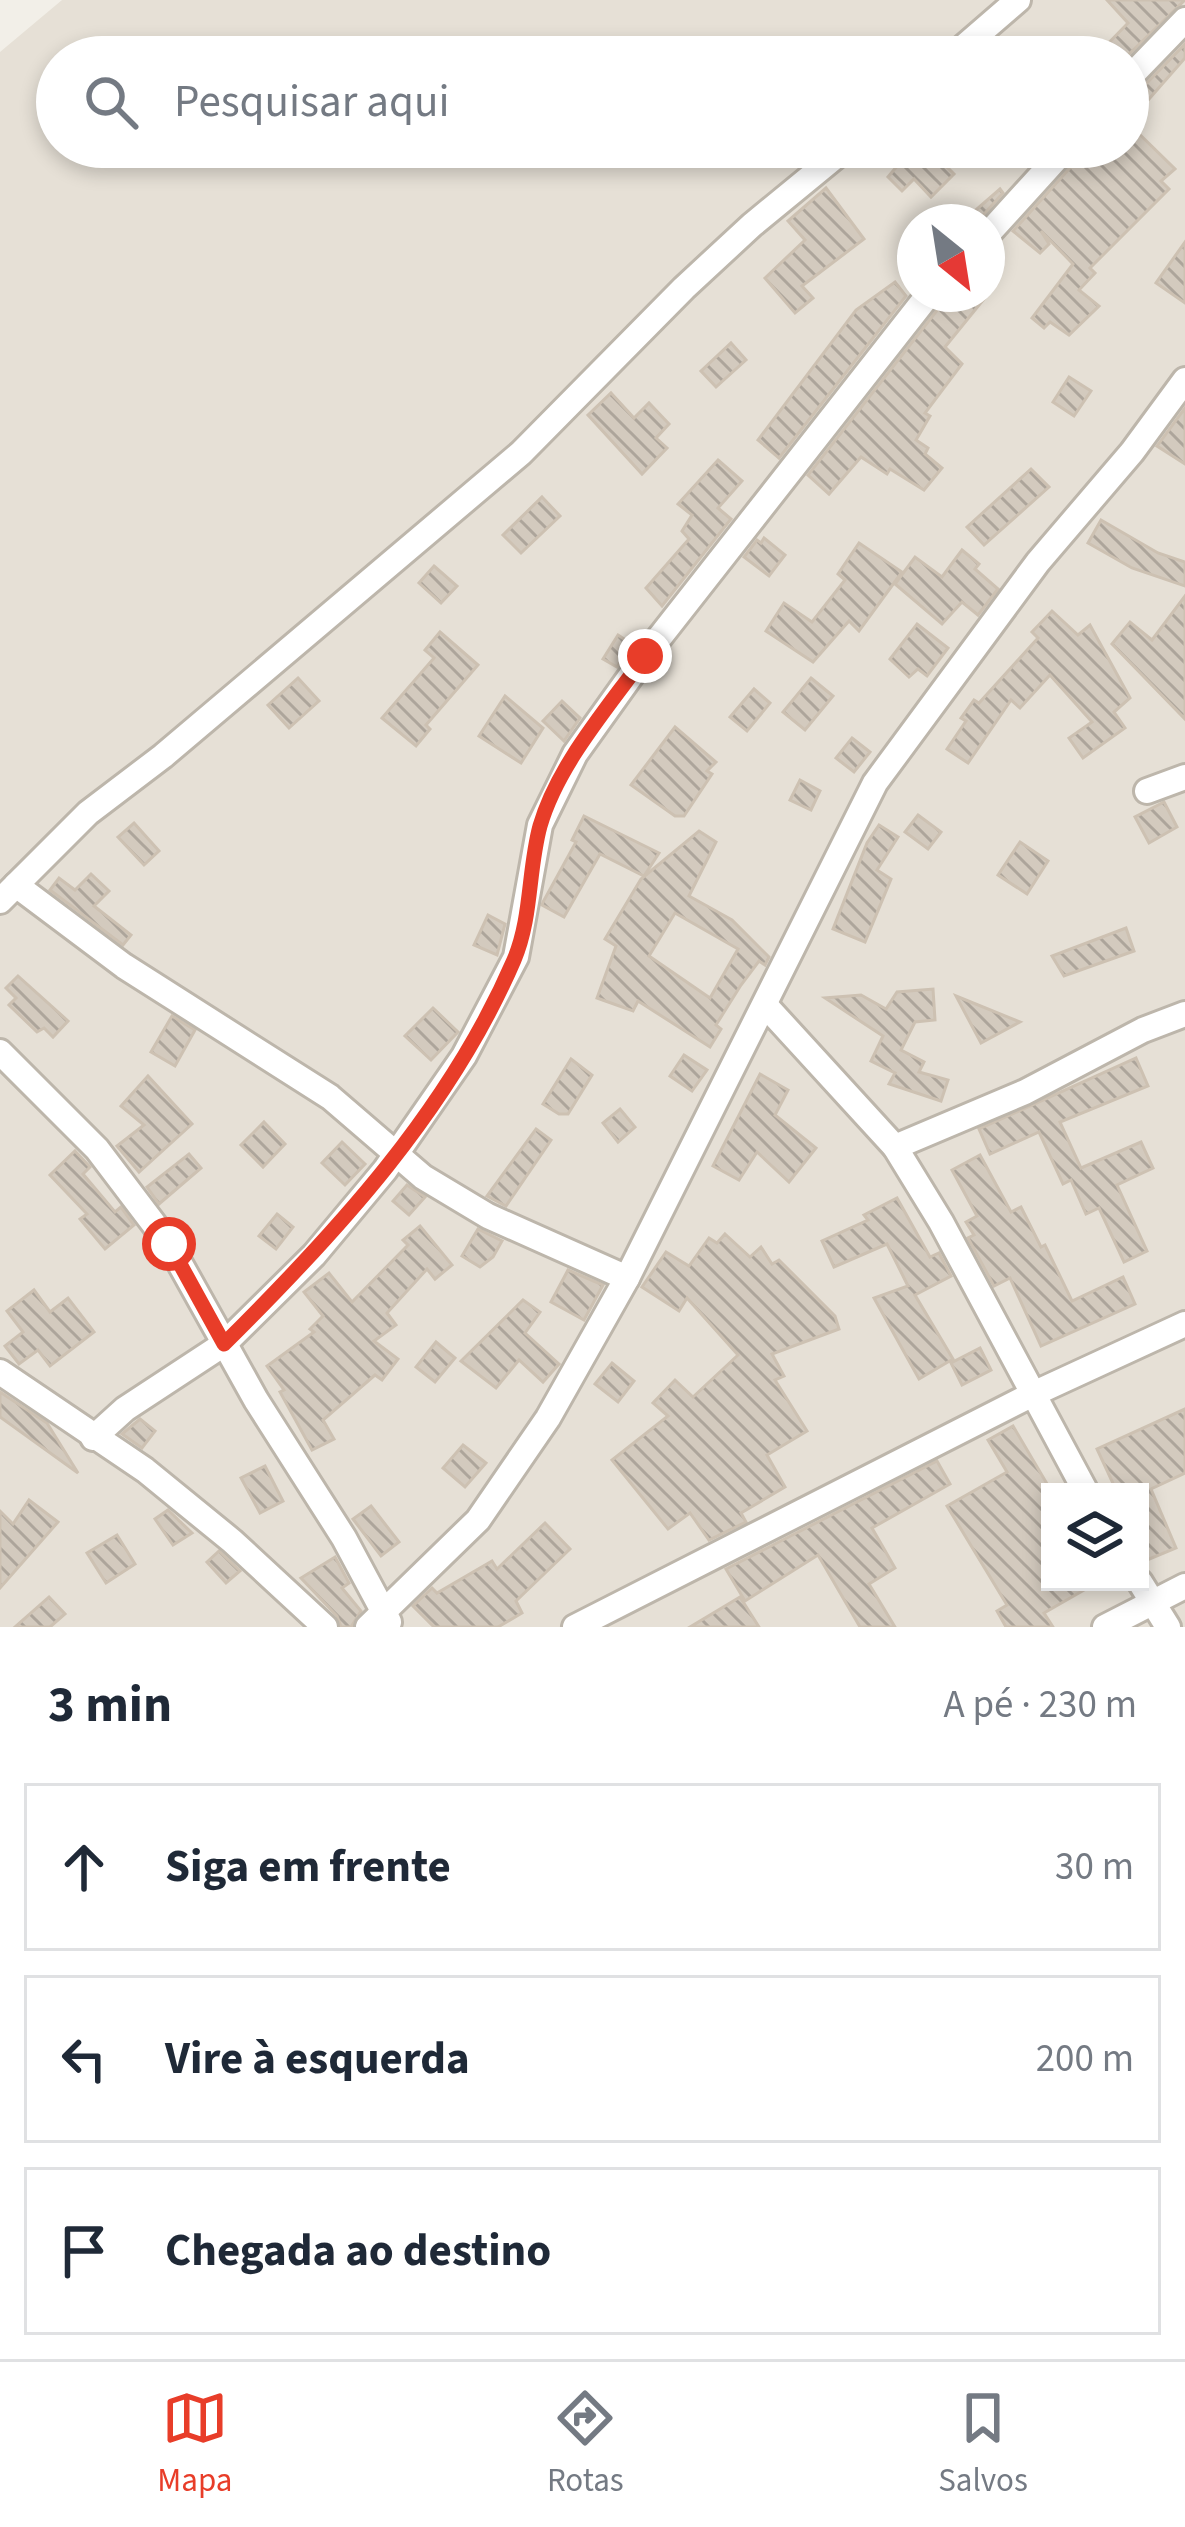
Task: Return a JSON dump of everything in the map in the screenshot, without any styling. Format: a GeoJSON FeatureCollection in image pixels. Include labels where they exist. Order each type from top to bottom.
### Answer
{"type":"FeatureCollection","features":[{"type":"Feature","properties":{"kind":"street"},"geometry":{"type":"LineString","coordinates":[[976,36],[1018,0]]}},
{"type":"Feature","properties":{"kind":"street"},"geometry":{"type":"LineString","coordinates":[[1149,57],[1185,20]]}},
{"type":"Feature","properties":{"kind":"street"},"geometry":{"type":"LineString","coordinates":[[627,1278],[488,1216],[396,1155],[330,1097],[8,893],[88,813],[163,756],[521,453],[684,287],[821,168]]}},
{"type":"Feature","properties":{"kind":"street"},"geometry":{"type":"LineString","coordinates":[[1005,215],[1047,168]]}},
{"type":"Feature","properties":{"kind":"street"},"geometry":{"type":"LineString","coordinates":[[93,1438],[125,1409],[224,1344],[314,1255],[396,1155],[464,1057],[516,957],[541,825],[575,754],[645,656],[915,312]]}},
{"type":"Feature","properties":{"kind":"street"},"geometry":{"type":"LineString","coordinates":[[0,1052],[98,1149],[169,1244],[224,1344],[344,1538],[381,1622],[478,1520],[548,1418],[627,1278],[875,783],[1038,562],[1132,452],[1185,380]]}},
{"type":"Feature","properties":{"kind":"street"},"geometry":{"type":"LineString","coordinates":[[1147,791],[1185,777]]}},
{"type":"Feature","properties":{"kind":"street"},"geometry":{"type":"LineString","coordinates":[[766,1006],[895,1147],[941,1222],[1080,1483]]}},
{"type":"Feature","properties":{"kind":"street"},"geometry":{"type":"LineString","coordinates":[[895,1147],[1185,1014]]}},
{"type":"Feature","properties":{"kind":"street"},"geometry":{"type":"LineString","coordinates":[[575,1627],[1031,1396],[1185,1324]]}},
{"type":"Feature","properties":{"kind":"street"},"geometry":{"type":"LineString","coordinates":[[0,1372],[163,1484],[325,1627]]}},
{"type":"Feature","properties":{"kind":"street"},"geometry":{"type":"LineString","coordinates":[[1106,1627],[1146,1592],[1185,1586]]}},
{"type":"Feature","properties":{"kind":"street"},"geometry":{"type":"LineString","coordinates":[[1146,1592],[1168,1627]]}},
{"type":"Feature","properties":{"kind":"shaded area"},"geometry":{"type":"Polygon","coordinates":[[[62,0],[1185,0],[1185,1627],[0,1627],[0,52],[62,0]]]}},
{"type":"Feature","properties":{"kind":"building"},"geometry":{"type":"Polygon","coordinates":[[[1107,0],[1185,0],[1148,36],[1115,36],[1128,23],[1107,0]]]}},
{"type":"Feature","properties":{"kind":"building"},"geometry":{"type":"Polygon","coordinates":[[[1185,44],[1185,58],[1149,99],[1149,81],[1185,44]]]}},
{"type":"Feature","properties":{"kind":"building"},"geometry":{"type":"Polygon","coordinates":[[[1149,144],[1175,169],[1161,181],[1169,189],[1090,268],[1095,273],[1079,290],[1099,306],[1069,335],[1050,322],[1044,328],[1032,318],[1073,264],[1041,231],[1049,244],[1040,253],[1013,231],[1070,168],[1149,168],[1149,144]]]}},
{"type":"Feature","properties":{"kind":"building"},"geometry":{"type":"Polygon","coordinates":[[[896,168],[948,168],[954,174],[931,197],[914,179],[902,191],[888,177],[896,168]]]}},
{"type":"Feature","properties":{"kind":"building"},"geometry":{"type":"Polygon","coordinates":[[[826,188],[864,239],[802,286],[813,298],[795,313],[765,278],[805,240],[788,221],[826,188]]]}},
{"type":"Feature","properties":{"kind":"building"},"geometry":{"type":"Polygon","coordinates":[[[1000,189],[1003,193],[993,204],[983,204],[1000,189]]]}},
{"type":"Feature","properties":{"kind":"building"},"geometry":{"type":"Polygon","coordinates":[[[1185,242],[1185,303],[1156,283],[1185,242]]]}},
{"type":"Feature","properties":{"kind":"building"},"geometry":{"type":"Polygon","coordinates":[[[897,285],[897,307],[779,458],[758,440],[856,310],[897,285]]]}},
{"type":"Feature","properties":{"kind":"building"},"geometry":{"type":"Polygon","coordinates":[[[936,312],[973,312],[945,347],[962,364],[925,413],[930,416],[916,440],[942,468],[924,490],[861,457],[829,494],[808,475],[936,312]]]}},
{"type":"Feature","properties":{"kind":"building"},"geometry":{"type":"Polygon","coordinates":[[[731,343],[746,360],[716,387],[701,371],[731,343]]]}},
{"type":"Feature","properties":{"kind":"building"},"geometry":{"type":"Polygon","coordinates":[[[1069,377],[1091,391],[1074,416],[1053,402],[1069,377]]]}},
{"type":"Feature","properties":{"kind":"building"},"geometry":{"type":"Polygon","coordinates":[[[611,393],[634,418],[649,403],[669,424],[656,438],[667,448],[642,474],[588,415],[611,393]]]}},
{"type":"Feature","properties":{"kind":"building"},"geometry":{"type":"Polygon","coordinates":[[[1185,408],[1185,464],[1157,446],[1185,408]]]}},
{"type":"Feature","properties":{"kind":"building"},"geometry":{"type":"Polygon","coordinates":[[[718,460],[742,481],[718,508],[731,519],[662,606],[646,588],[689,539],[682,531],[692,515],[678,504],[718,460]]]}},
{"type":"Feature","properties":{"kind":"building"},"geometry":{"type":"Polygon","coordinates":[[[1031,469],[1049,487],[984,545],[967,527],[1031,469]]]}},
{"type":"Feature","properties":{"kind":"building"},"geometry":{"type":"Polygon","coordinates":[[[542,497],[560,516],[521,553],[503,535],[542,497]]]}},
{"type":"Feature","properties":{"kind":"building"},"geometry":{"type":"Polygon","coordinates":[[[1101,520],[1158,553],[1185,562],[1185,586],[1132,568],[1088,543],[1101,520]]]}},
{"type":"Feature","properties":{"kind":"building"},"geometry":{"type":"Polygon","coordinates":[[[764,538],[785,555],[769,576],[744,557],[764,538]]]}},
{"type":"Feature","properties":{"kind":"building"},"geometry":{"type":"Polygon","coordinates":[[[859,543],[902,572],[859,631],[849,621],[813,662],[766,631],[784,603],[812,622],[845,580],[838,574],[859,543]]]}},
{"type":"Feature","properties":{"kind":"building"},"geometry":{"type":"Polygon","coordinates":[[[962,550],[998,589],[978,615],[962,602],[942,624],[895,584],[915,557],[942,577],[962,550]]]}},
{"type":"Feature","properties":{"kind":"building"},"geometry":{"type":"Polygon","coordinates":[[[434,566],[457,586],[441,603],[419,583],[434,566]]]}},
{"type":"Feature","properties":{"kind":"building"},"geometry":{"type":"Polygon","coordinates":[[[1185,596],[1185,719],[1112,644],[1130,622],[1152,640],[1185,596]]]}},
{"type":"Feature","properties":{"kind":"building"},"geometry":{"type":"Polygon","coordinates":[[[1052,611],[1078,635],[1090,625],[1130,698],[1114,712],[1125,728],[1083,758],[1069,738],[1092,722],[1050,675],[1020,708],[1011,700],[968,763],[947,749],[966,721],[961,718],[1038,638],[1032,632],[1052,611]]]}},
{"type":"Feature","properties":{"kind":"building"},"geometry":{"type":"Polygon","coordinates":[[[917,624],[948,648],[927,676],[918,669],[909,677],[890,659],[917,624]]]}},
{"type":"Feature","properties":{"kind":"building"},"geometry":{"type":"Polygon","coordinates":[[[440,632],[478,665],[426,725],[430,729],[416,746],[382,718],[434,658],[425,650],[440,632]]]}},
{"type":"Feature","properties":{"kind":"building"},"geometry":{"type":"Polygon","coordinates":[[[618,635],[633,645],[617,667],[603,659],[618,635]]]}},
{"type":"Feature","properties":{"kind":"building"},"geometry":{"type":"Polygon","coordinates":[[[298,678],[319,701],[289,728],[268,705],[298,678]]]}},
{"type":"Feature","properties":{"kind":"building"},"geometry":{"type":"Polygon","coordinates":[[[811,678],[833,696],[805,730],[783,712],[811,678]]]}},
{"type":"Feature","properties":{"kind":"building"},"geometry":{"type":"Polygon","coordinates":[[[754,689],[770,703],[747,731],[730,717],[754,689]]]}},
{"type":"Feature","properties":{"kind":"building"},"geometry":{"type":"Polygon","coordinates":[[[505,696],[543,728],[521,763],[479,736],[505,696]]]}},
{"type":"Feature","properties":{"kind":"building"},"geometry":{"type":"Polygon","coordinates":[[[562,701],[580,718],[564,741],[543,721],[562,701]]]}},
{"type":"Feature","properties":{"kind":"building"},"geometry":{"type":"Polygon","coordinates":[[[675,727],[716,762],[684,816],[675,816],[631,785],[675,727]]]}},
{"type":"Feature","properties":{"kind":"building"},"geometry":{"type":"Polygon","coordinates":[[[852,738],[870,752],[854,772],[836,758],[852,738]]]}},
{"type":"Feature","properties":{"kind":"building"},"geometry":{"type":"Polygon","coordinates":[[[800,780],[820,791],[811,810],[790,800],[800,780]]]}},
{"type":"Feature","properties":{"kind":"building"},"geometry":{"type":"Polygon","coordinates":[[[1164,802],[1177,827],[1149,843],[1135,817],[1164,802]]]}},
{"type":"Feature","properties":{"kind":"building"},"geometry":{"type":"Polygon","coordinates":[[[918,815],[941,832],[928,849],[905,832],[918,815]]]}},
{"type":"Feature","properties":{"kind":"building"},"geometry":{"type":"Polygon","coordinates":[[[584,816],[659,853],[644,876],[600,854],[564,917],[542,905],[576,842],[572,840],[584,816]]]}},
{"type":"Feature","properties":{"kind":"building"},"geometry":{"type":"Polygon","coordinates":[[[134,823],[159,851],[144,865],[118,837],[134,823]]]}},
{"type":"Feature","properties":{"kind":"building"},"geometry":{"type":"Polygon","coordinates":[[[879,825],[898,837],[877,870],[891,879],[865,942],[833,929],[867,843],[879,825]]]}},
{"type":"Feature","properties":{"kind":"building"},"geometry":{"type":"Polygon","coordinates":[[[699,831],[716,842],[689,896],[732,920],[769,957],[765,965],[759,961],[741,985],[716,1025],[721,1029],[710,1047],[638,1001],[633,1011],[597,998],[616,946],[605,939],[641,879],[699,831]],[[675,913],[649,956],[710,998],[738,949],[675,913]]]}},
{"type":"Feature","properties":{"kind":"building"},"geometry":{"type":"Polygon","coordinates":[[[1020,842],[1048,861],[1027,894],[998,875],[1020,842]]]}},
{"type":"Feature","properties":{"kind":"building"},"geometry":{"type":"Polygon","coordinates":[[[91,874],[109,891],[94,906],[131,935],[123,945],[50,890],[59,878],[75,890],[91,874]]]}},
{"type":"Feature","properties":{"kind":"building"},"geometry":{"type":"Polygon","coordinates":[[[488,915],[505,924],[497,955],[474,945],[488,915]]]}},
{"type":"Feature","properties":{"kind":"building"},"geometry":{"type":"Polygon","coordinates":[[[1126,928],[1134,951],[1064,976],[1052,956],[1126,928]]]}},
{"type":"Feature","properties":{"kind":"building"},"geometry":{"type":"Polygon","coordinates":[[[18,976],[68,1021],[53,1037],[44,1028],[37,1032],[9,1005],[16,998],[6,988],[18,976]]]}},
{"type":"Feature","properties":{"kind":"building"},"geometry":{"type":"Polygon","coordinates":[[[933,989],[935,1020],[915,1022],[901,1050],[924,1062],[919,1072],[948,1080],[941,1101],[889,1084],[895,1073],[871,1061],[883,1036],[825,998],[861,995],[886,1009],[897,992],[933,989]]]}},
{"type":"Feature","properties":{"kind":"building"},"geometry":{"type":"Polygon","coordinates":[[[956,996],[1020,1022],[981,1043],[956,996]]]}},
{"type":"Feature","properties":{"kind":"building"},"geometry":{"type":"Polygon","coordinates":[[[433,1008],[458,1032],[431,1060],[405,1036],[433,1008]]]}},
{"type":"Feature","properties":{"kind":"building"},"geometry":{"type":"Polygon","coordinates":[[[172,1016],[195,1030],[175,1066],[151,1052],[172,1016]]]}},
{"type":"Feature","properties":{"kind":"building"},"geometry":{"type":"Polygon","coordinates":[[[684,1055],[707,1070],[692,1091],[670,1076],[684,1055]]]}},
{"type":"Feature","properties":{"kind":"building"},"geometry":{"type":"Polygon","coordinates":[[[1136,1058],[1148,1086],[1060,1122],[1081,1168],[1141,1142],[1153,1168],[1117,1185],[1147,1251],[1124,1262],[1099,1208],[1086,1214],[1071,1180],[1063,1184],[1039,1132],[990,1154],[979,1129],[1136,1058]]]}},
{"type":"Feature","properties":{"kind":"building"},"geometry":{"type":"Polygon","coordinates":[[[571,1059],[592,1075],[568,1114],[559,1114],[543,1104],[571,1059]]]}},
{"type":"Feature","properties":{"kind":"building"},"geometry":{"type":"Polygon","coordinates":[[[760,1074],[788,1090],[775,1115],[816,1148],[789,1182],[757,1152],[739,1180],[713,1166],[760,1074]]]}},
{"type":"Feature","properties":{"kind":"building"},"geometry":{"type":"Polygon","coordinates":[[[148,1076],[192,1124],[139,1172],[117,1146],[144,1125],[121,1106],[148,1076]]]}},
{"type":"Feature","properties":{"kind":"building"},"geometry":{"type":"Polygon","coordinates":[[[620,1109],[635,1127],[618,1142],[603,1123],[620,1109]]]}},
{"type":"Feature","properties":{"kind":"building"},"geometry":{"type":"Polygon","coordinates":[[[264,1122],[285,1144],[263,1167],[241,1145],[264,1122]]]}},
{"type":"Feature","properties":{"kind":"building"},"geometry":{"type":"Polygon","coordinates":[[[536,1129],[551,1140],[506,1206],[487,1196],[536,1129]]]}},
{"type":"Feature","properties":{"kind":"building"},"geometry":{"type":"Polygon","coordinates":[[[342,1142],[365,1164],[345,1185],[322,1163],[342,1142]]]}},
{"type":"Feature","properties":{"kind":"building"},"geometry":{"type":"Polygon","coordinates":[[[75,1151],[90,1167],[83,1174],[115,1212],[121,1207],[134,1225],[105,1249],[80,1219],[87,1214],[50,1175],[75,1151]]]}},
{"type":"Feature","properties":{"kind":"building"},"geometry":{"type":"Polygon","coordinates":[[[189,1154],[201,1168],[159,1204],[147,1187],[189,1154]]]}},
{"type":"Feature","properties":{"kind":"building"},"geometry":{"type":"Polygon","coordinates":[[[980,1155],[1011,1212],[1021,1207],[1041,1247],[1045,1245],[1072,1301],[1123,1277],[1135,1304],[1041,1346],[1010,1278],[994,1286],[968,1238],[974,1235],[966,1222],[977,1216],[952,1170],[980,1155]]]}},
{"type":"Feature","properties":{"kind":"building"},"geometry":{"type":"Polygon","coordinates":[[[407,1185],[425,1197],[409,1215],[393,1201],[407,1185]]]}},
{"type":"Feature","properties":{"kind":"building"},"geometry":{"type":"Polygon","coordinates":[[[897,1198],[930,1257],[939,1253],[951,1276],[915,1295],[953,1359],[919,1379],[874,1298],[908,1286],[887,1244],[834,1267],[822,1241],[868,1220],[864,1215],[897,1198]]]}},
{"type":"Feature","properties":{"kind":"building"},"geometry":{"type":"Polygon","coordinates":[[[277,1214],[293,1227],[276,1249],[259,1236],[277,1214]]]}},
{"type":"Feature","properties":{"kind":"building"},"geometry":{"type":"Polygon","coordinates":[[[420,1226],[452,1265],[435,1279],[427,1269],[387,1313],[396,1325],[374,1341],[398,1359],[382,1380],[375,1375],[323,1420],[334,1439],[312,1450],[280,1392],[284,1390],[267,1366],[314,1332],[310,1329],[323,1316],[304,1292],[329,1273],[352,1302],[408,1245],[403,1240],[420,1226]]]}},
{"type":"Feature","properties":{"kind":"building"},"geometry":{"type":"Polygon","coordinates":[[[478,1229],[502,1241],[480,1267],[462,1256],[478,1229]]]}},
{"type":"Feature","properties":{"kind":"building"},"geometry":{"type":"Polygon","coordinates":[[[725,1234],[750,1257],[761,1247],[772,1264],[779,1260],[835,1316],[839,1329],[772,1354],[784,1376],[775,1380],[807,1431],[767,1455],[785,1487],[741,1513],[746,1522],[709,1540],[690,1513],[668,1529],[612,1460],[668,1416],[653,1403],[675,1380],[693,1397],[738,1355],[687,1298],[679,1311],[642,1287],[666,1252],[689,1266],[709,1238],[717,1243],[725,1234]]]}},
{"type":"Feature","properties":{"kind":"building"},"geometry":{"type":"Polygon","coordinates":[[[568,1270],[603,1285],[584,1320],[551,1302],[568,1270]]]}},
{"type":"Feature","properties":{"kind":"building"},"geometry":{"type":"Polygon","coordinates":[[[34,1290],[50,1312],[68,1298],[94,1332],[50,1366],[38,1350],[19,1364],[5,1346],[23,1332],[7,1311],[34,1290]]]}},
{"type":"Feature","properties":{"kind":"building"},"geometry":{"type":"Polygon","coordinates":[[[523,1300],[540,1312],[525,1333],[559,1364],[543,1382],[519,1360],[496,1388],[461,1361],[523,1300]]]}},
{"type":"Feature","properties":{"kind":"building"},"geometry":{"type":"Polygon","coordinates":[[[436,1342],[455,1358],[435,1382],[416,1367],[436,1342]]]}},
{"type":"Feature","properties":{"kind":"building"},"geometry":{"type":"Polygon","coordinates":[[[980,1348],[991,1370],[962,1385],[951,1363],[980,1348]]]}},
{"type":"Feature","properties":{"kind":"building"},"geometry":{"type":"Polygon","coordinates":[[[612,1363],[634,1381],[618,1402],[595,1384],[612,1363]]]}},
{"type":"Feature","properties":{"kind":"building"},"geometry":{"type":"Polygon","coordinates":[[[0,1392],[47,1423],[78,1473],[0,1417],[0,1392]]]}},
{"type":"Feature","properties":{"kind":"building"},"geometry":{"type":"Polygon","coordinates":[[[1185,1409],[1185,1473],[1151,1489],[1176,1548],[1149,1559],[1149,1483],[1113,1483],[1097,1449],[1185,1409]]]}},
{"type":"Feature","properties":{"kind":"building"},"geometry":{"type":"Polygon","coordinates":[[[140,1419],[155,1431],[142,1448],[122,1434],[140,1419]]]}},
{"type":"Feature","properties":{"kind":"building"},"geometry":{"type":"Polygon","coordinates":[[[1013,1426],[1046,1483],[1041,1483],[1041,1591],[1082,1591],[1044,1613],[1053,1627],[1006,1627],[997,1611],[1007,1605],[947,1506],[1007,1472],[988,1440],[1013,1426]]]}},
{"type":"Feature","properties":{"kind":"building"},"geometry":{"type":"Polygon","coordinates":[[[463,1445],[486,1463],[465,1487],[443,1468],[463,1445]]]}},
{"type":"Feature","properties":{"kind":"building"},"geometry":{"type":"Polygon","coordinates":[[[937,1461],[950,1484],[872,1528],[895,1568],[869,1584],[895,1627],[860,1627],[818,1555],[745,1601],[726,1569],[937,1461]]]}},
{"type":"Feature","properties":{"kind":"building"},"geometry":{"type":"Polygon","coordinates":[[[265,1466],[283,1501],[260,1513],[241,1478],[265,1466]]]}},
{"type":"Feature","properties":{"kind":"building"},"geometry":{"type":"Polygon","coordinates":[[[29,1500],[58,1522],[0,1588],[0,1511],[13,1524],[29,1500]]]}},
{"type":"Feature","properties":{"kind":"building"},"geometry":{"type":"Polygon","coordinates":[[[371,1506],[399,1542],[381,1556],[353,1519],[371,1506]]]}},
{"type":"Feature","properties":{"kind":"building"},"geometry":{"type":"Polygon","coordinates":[[[168,1510],[192,1533],[173,1545],[155,1519],[168,1510]]]}},
{"type":"Feature","properties":{"kind":"building"},"geometry":{"type":"Polygon","coordinates":[[[545,1523],[570,1549],[516,1601],[522,1613],[498,1627],[434,1627],[413,1606],[432,1588],[437,1593],[492,1561],[497,1569],[545,1523]]]}},
{"type":"Feature","properties":{"kind":"building"},"geometry":{"type":"Polygon","coordinates":[[[117,1535],[135,1564],[106,1583],[87,1553],[117,1535]]]}},
{"type":"Feature","properties":{"kind":"building"},"geometry":{"type":"Polygon","coordinates":[[[219,1551],[240,1571],[226,1583],[207,1562],[219,1551]]]}},
{"type":"Feature","properties":{"kind":"building"},"geometry":{"type":"Polygon","coordinates":[[[335,1557],[349,1583],[342,1588],[361,1611],[351,1627],[341,1627],[337,1616],[301,1578],[335,1557]]]}},
{"type":"Feature","properties":{"kind":"building"},"geometry":{"type":"Polygon","coordinates":[[[49,1597],[65,1614],[50,1627],[15,1627],[49,1597]]]}},
{"type":"Feature","properties":{"kind":"building"},"geometry":{"type":"Polygon","coordinates":[[[740,1597],[759,1627],[690,1627],[740,1597]]]}},
{"type":"Feature","properties":{"kind":"route"},"geometry":{"type":"LineString","coordinates":[[169,1244],[224,1344],[314,1255],[385,1170],[464,1057],[516,957],[541,825],[575,754],[645,656]]}}]}
